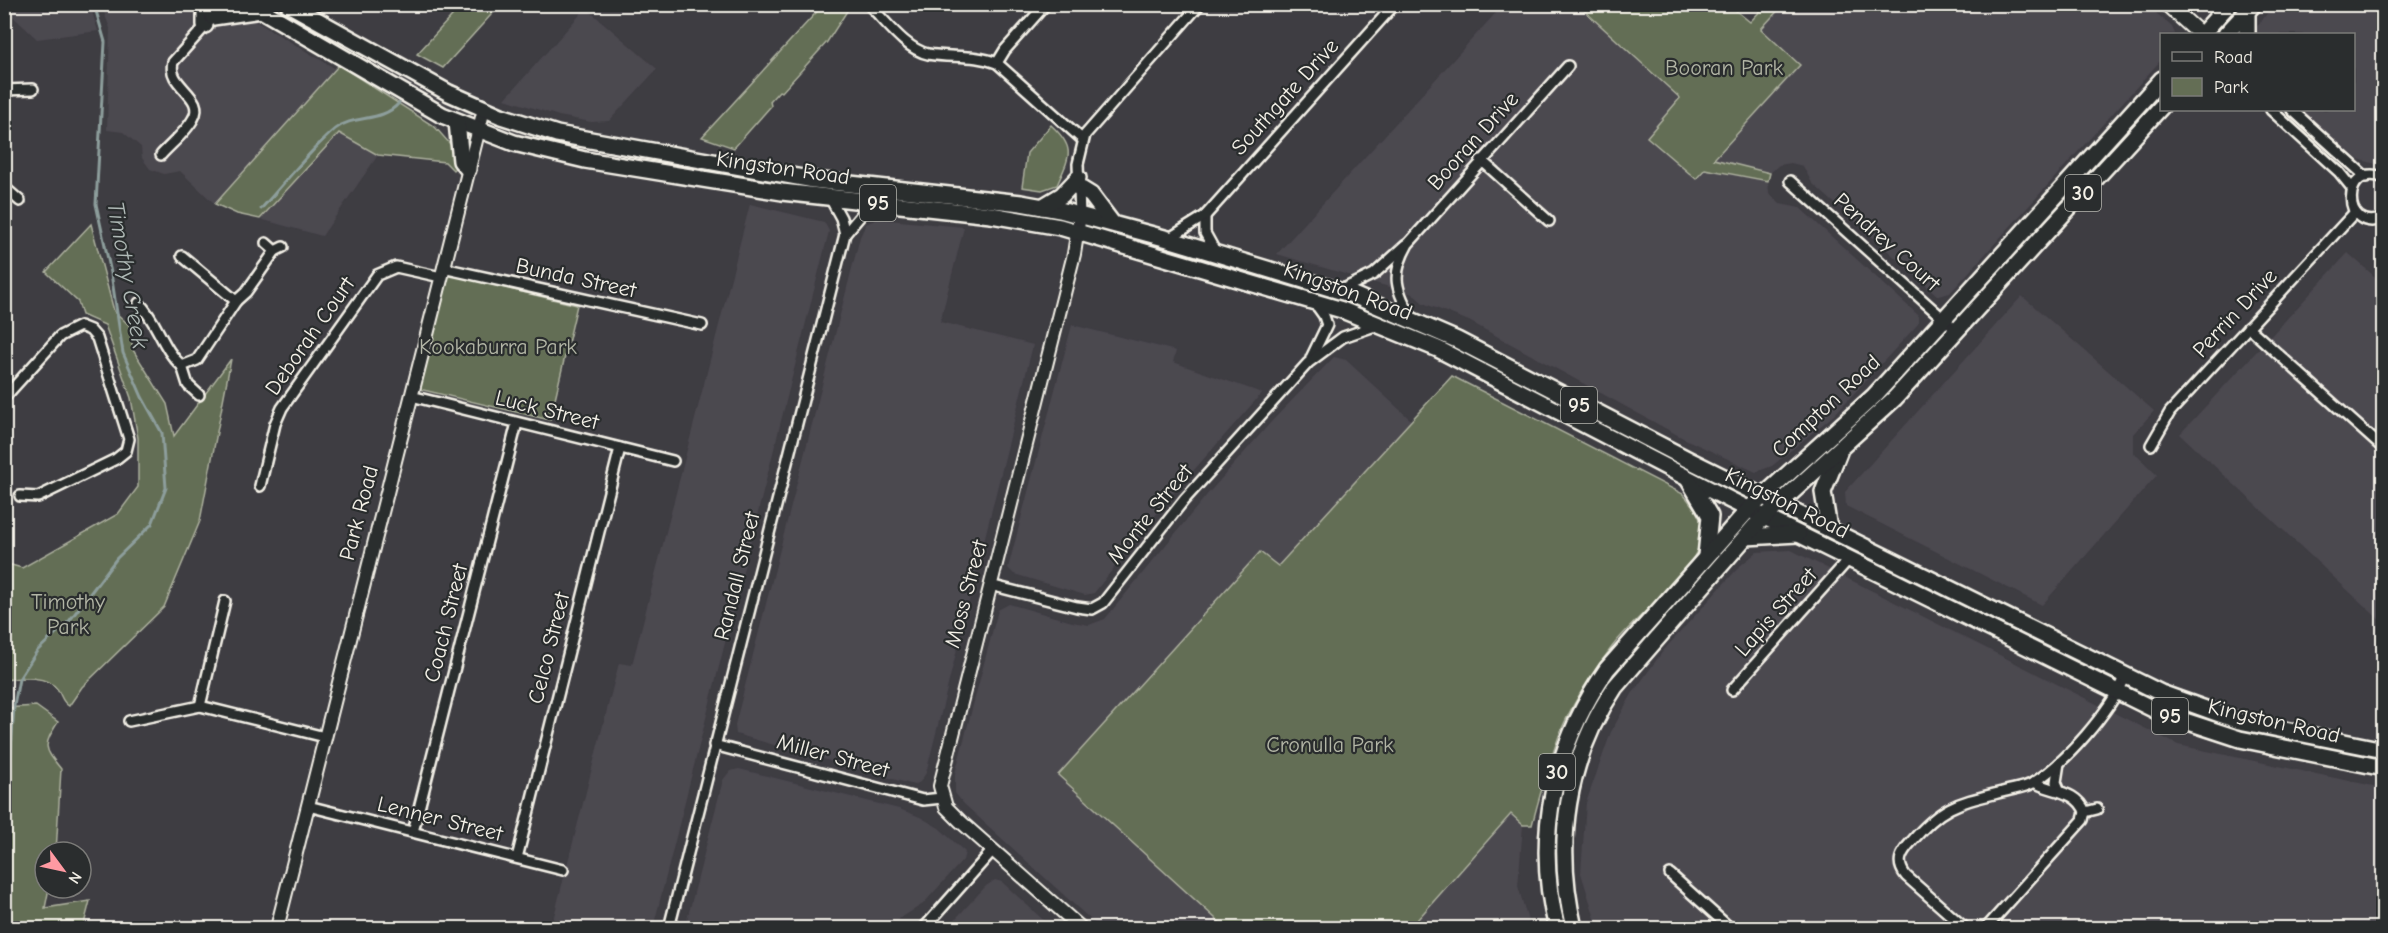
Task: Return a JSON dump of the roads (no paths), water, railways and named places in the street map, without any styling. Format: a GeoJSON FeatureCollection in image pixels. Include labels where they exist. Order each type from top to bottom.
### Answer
{"type":"FeatureCollection","features":[{"type":"Feature","properties":{"kind":"main road","name":"Kingston Road"},"geometry":{"type":"LineString","coordinates":[[288,4],[430,83],[484,108],[538,128],[601,143],[814,180],[1042,207],[1112,223],[1339,291],[1413,320],[1778,505],[2126,676],[2184,702],[2230,718],[2384,750]]}},
{"type":"Feature","properties":{"kind":"main road"},"geometry":{"type":"LineString","coordinates":[[2167,4],[2200,33]]}},
{"type":"Feature","properties":{"kind":"main road"},"geometry":{"type":"LineString","coordinates":[[2202,33],[2229,4]]}},
{"type":"Feature","properties":{"kind":"main road"},"geometry":{"type":"LineString","coordinates":[[208,16],[256,7]]}},
{"type":"Feature","properties":{"kind":"main road","name":"Kingston Road"},"geometry":{"type":"LineString","coordinates":[[256,7],[457,122],[514,143],[585,160],[830,198],[1001,216],[1078,231],[1314,300],[1380,324],[1438,349],[1688,479],[2162,713],[2218,734],[2384,768]]}},
{"type":"Feature","properties":{"kind":"main road"},"geometry":{"type":"LineString","coordinates":[[2227,33],[2250,8]]}},
{"type":"Feature","properties":{"kind":"main road"},"geometry":{"type":"LineString","coordinates":[[2247,33],[2250,8]]}},
{"type":"Feature","properties":{"kind":"main road","name":"Compton Road"},"geometry":{"type":"LineString","coordinates":[[1557,928],[1549,888],[1548,827],[1555,781],[1569,737],[1590,695],[1607,669],[1761,496],[1860,410],[2160,82]]}},
{"type":"Feature","properties":{"kind":"main road","name":"Compton Road"},"geometry":{"type":"LineString","coordinates":[[1574,928],[1566,893],[1564,827],[1570,789],[1588,734],[1605,702],[1625,673],[1764,517],[1839,452],[1895,398],[2160,108]]}},
{"type":"Feature","properties":{"kind":"main road"},"geometry":{"type":"LineString","coordinates":[[457,122],[461,161],[468,169]]}},
{"type":"Feature","properties":{"kind":"main road"},"geometry":{"type":"LineString","coordinates":[[1042,207],[1078,182],[1112,223]]}},
{"type":"Feature","properties":{"kind":"main road"},"geometry":{"type":"LineString","coordinates":[[1829,529],[1823,492],[1839,452]]}},
{"type":"Feature","properties":{"kind":"main road"},"geometry":{"type":"LineString","coordinates":[[1688,479],[1710,516],[1706,556]]}},
{"type":"Feature","properties":{"kind":"main road"},"geometry":{"type":"LineString","coordinates":[[1746,537],[1798,534]]}},
{"type":"Feature","properties":{"kind":"street"},"geometry":{"type":"LineString","coordinates":[[161,155],[193,120],[195,113],[194,100],[172,75],[173,62],[208,16],[225,4]]}},
{"type":"Feature","properties":{"kind":"street"},"geometry":{"type":"LineString","coordinates":[[868,4],[914,48],[927,54],[986,59],[997,63],[1083,140]]}},
{"type":"Feature","properties":{"kind":"street"},"geometry":{"type":"LineString","coordinates":[[997,63],[1005,50],[1046,4]]}},
{"type":"Feature","properties":{"kind":"street"},"geometry":{"type":"LineString","coordinates":[[1080,215],[1078,182],[1083,140],[1092,125],[1200,4]]}},
{"type":"Feature","properties":{"kind":"street","name":"Southgate Drive"},"geometry":{"type":"LineString","coordinates":[[1168,239],[1205,216],[1395,4]]}},
{"type":"Feature","properties":{"kind":"street","name":"Booran Drive"},"geometry":{"type":"LineString","coordinates":[[1339,291],[1374,274],[1408,244],[1481,160],[1568,66]]}},
{"type":"Feature","properties":{"kind":"street"},"geometry":{"type":"LineString","coordinates":[[4,90],[33,89]]}},
{"type":"Feature","properties":{"kind":"street","name":"Park Road"},"geometry":{"type":"LineString","coordinates":[[277,928],[484,108]]}},
{"type":"Feature","properties":{"kind":"street"},"geometry":{"type":"LineString","coordinates":[[2272,111],[2339,172],[2352,188]]}},
{"type":"Feature","properties":{"kind":"street"},"geometry":{"type":"LineString","coordinates":[[2293,111],[2366,177],[2384,178]]}},
{"type":"Feature","properties":{"kind":"street"},"geometry":{"type":"LineString","coordinates":[[1481,160],[1549,221]]}},
{"type":"Feature","properties":{"kind":"street"},"geometry":{"type":"LineString","coordinates":[[2366,177],[2352,188],[2350,200],[2355,212],[2368,220],[2384,218]]}},
{"type":"Feature","properties":{"kind":"street","name":"Pendrey Court"},"geometry":{"type":"LineString","coordinates":[[1790,182],[1957,332]]}},
{"type":"Feature","properties":{"kind":"street"},"geometry":{"type":"LineString","coordinates":[[4,187],[20,201]]}},
{"type":"Feature","properties":{"kind":"street"},"geometry":{"type":"LineString","coordinates":[[830,198],[841,218],[845,234]]}},
{"type":"Feature","properties":{"kind":"street","name":"Randall Street"},"geometry":{"type":"LineString","coordinates":[[669,928],[845,234],[872,202]]}},
{"type":"Feature","properties":{"kind":"street","name":"Perrin Drive"},"geometry":{"type":"LineString","coordinates":[[2151,445],[2170,412],[2355,212]]}},
{"type":"Feature","properties":{"kind":"street","name":"Moss Street"},"geometry":{"type":"LineString","coordinates":[[942,798],[940,786],[1078,231],[1080,215]]}},
{"type":"Feature","properties":{"kind":"street"},"geometry":{"type":"LineString","coordinates":[[1205,216],[1205,233],[1216,253]]}},
{"type":"Feature","properties":{"kind":"street"},"geometry":{"type":"LineString","coordinates":[[182,366],[197,360],[236,301],[246,292],[279,249],[266,243]]}},
{"type":"Feature","properties":{"kind":"street","name":"Booran Drive"},"geometry":{"type":"LineString","coordinates":[[1408,244],[1398,263],[1396,282],[1401,298],[1413,320]]}},
{"type":"Feature","properties":{"kind":"street"},"geometry":{"type":"LineString","coordinates":[[182,256],[236,301]]}},
{"type":"Feature","properties":{"kind":"street","name":"Deborah Court"},"geometry":{"type":"LineString","coordinates":[[260,486],[275,424],[282,408],[377,274],[396,267],[442,273]]}},
{"type":"Feature","properties":{"kind":"street","name":"Bunda Street"},"geometry":{"type":"LineString","coordinates":[[442,273],[702,325]]}},
{"type":"Feature","properties":{"kind":"street","name":"Monte Street"},"geometry":{"type":"LineString","coordinates":[[1308,363],[1324,336],[1327,325],[1314,300]]}},
{"type":"Feature","properties":{"kind":"street"},"geometry":{"type":"LineString","coordinates":[[140,303],[155,322],[168,352],[182,366],[188,385],[199,395]]}},
{"type":"Feature","properties":{"kind":"street","name":"Monte Street"},"geometry":{"type":"LineString","coordinates":[[990,585],[1077,607],[1092,609],[1103,603],[1184,500],[1308,363],[1343,337],[1380,324]]}},
{"type":"Feature","properties":{"kind":"street"},"geometry":{"type":"LineString","coordinates":[[4,398],[60,336],[80,326],[90,330],[97,338],[129,439],[126,451],[116,459],[39,497],[20,496]]}},
{"type":"Feature","properties":{"kind":"street"},"geometry":{"type":"LineString","coordinates":[[2248,327],[2384,449]]}},
{"type":"Feature","properties":{"kind":"street","name":"Luck Street"},"geometry":{"type":"LineString","coordinates":[[411,396],[673,461]]}},
{"type":"Feature","properties":{"kind":"street","name":"Coach Street"},"geometry":{"type":"LineString","coordinates":[[413,832],[517,423]]}},
{"type":"Feature","properties":{"kind":"street","name":"Celco Street"},"geometry":{"type":"LineString","coordinates":[[517,858],[620,448]]}},
{"type":"Feature","properties":{"kind":"street","name":"Lapis Street"},"geometry":{"type":"LineString","coordinates":[[1732,690],[1849,559]]}},
{"type":"Feature","properties":{"kind":"street"},"geometry":{"type":"LineString","coordinates":[[200,706],[225,601]]}},
{"type":"Feature","properties":{"kind":"street"},"geometry":{"type":"LineString","coordinates":[[1965,928],[1912,882],[1896,863],[1932,818],[1946,809],[2034,782],[2059,763],[2110,706],[2126,676]]}},
{"type":"Feature","properties":{"kind":"street"},"geometry":{"type":"LineString","coordinates":[[129,721],[200,706],[325,737]]}},
{"type":"Feature","properties":{"kind":"street","name":"Miller Street"},"geometry":{"type":"LineString","coordinates":[[714,745],[923,800],[942,798]]}},
{"type":"Feature","properties":{"kind":"street"},"geometry":{"type":"LineString","coordinates":[[2059,763],[2056,782],[2060,789],[2078,801],[2085,812]]}},
{"type":"Feature","properties":{"kind":"street"},"geometry":{"type":"LineString","coordinates":[[2034,782],[2053,790],[2060,789]]}},
{"type":"Feature","properties":{"kind":"street"},"geometry":{"type":"LineString","coordinates":[[942,798],[960,821],[1081,928]]}},
{"type":"Feature","properties":{"kind":"street","name":"Lenner Street"},"geometry":{"type":"LineString","coordinates":[[308,806],[563,870]]}},
{"type":"Feature","properties":{"kind":"street"},"geometry":{"type":"LineString","coordinates":[[2085,812],[2097,809]]}},
{"type":"Feature","properties":{"kind":"street"},"geometry":{"type":"LineString","coordinates":[[1986,928],[2077,829],[2085,812]]}},
{"type":"Feature","properties":{"kind":"street"},"geometry":{"type":"LineString","coordinates":[[924,928],[993,850]]}},
{"type":"Feature","properties":{"kind":"street"},"geometry":{"type":"LineString","coordinates":[[1670,874],[1730,928]]}},
{"type":"Feature","properties":{"kind":"waterway","name":"Timothy Creek"},"geometry":{"type":"LineString","coordinates":[[4,852],[14,706],[19,679],[37,651],[70,620],[117,558],[152,524],[166,488],[162,433],[142,397],[123,353],[111,273],[96,204],[105,42],[94,4]]}},
{"type":"Feature","properties":{"kind":"waterway"},"geometry":{"type":"LineString","coordinates":[[261,209],[306,157],[335,129],[351,121],[385,113],[399,103]]}},
{"type":"Feature","properties":{"kind":"park label","name":"Booran Park"},"geometry":{"type":"Point","coordinates":[1724,68]}},
{"type":"Feature","properties":{"kind":"park label","name":"Kookaburra Park"},"geometry":{"type":"Point","coordinates":[498,347]}},
{"type":"Feature","properties":{"kind":"park label","name":"Timothy Park"},"geometry":{"type":"Point","coordinates":[68,614]}},
{"type":"Feature","properties":{"kind":"park label","name":"Cronulla Park"},"geometry":{"type":"Point","coordinates":[1330,745]}}]}
